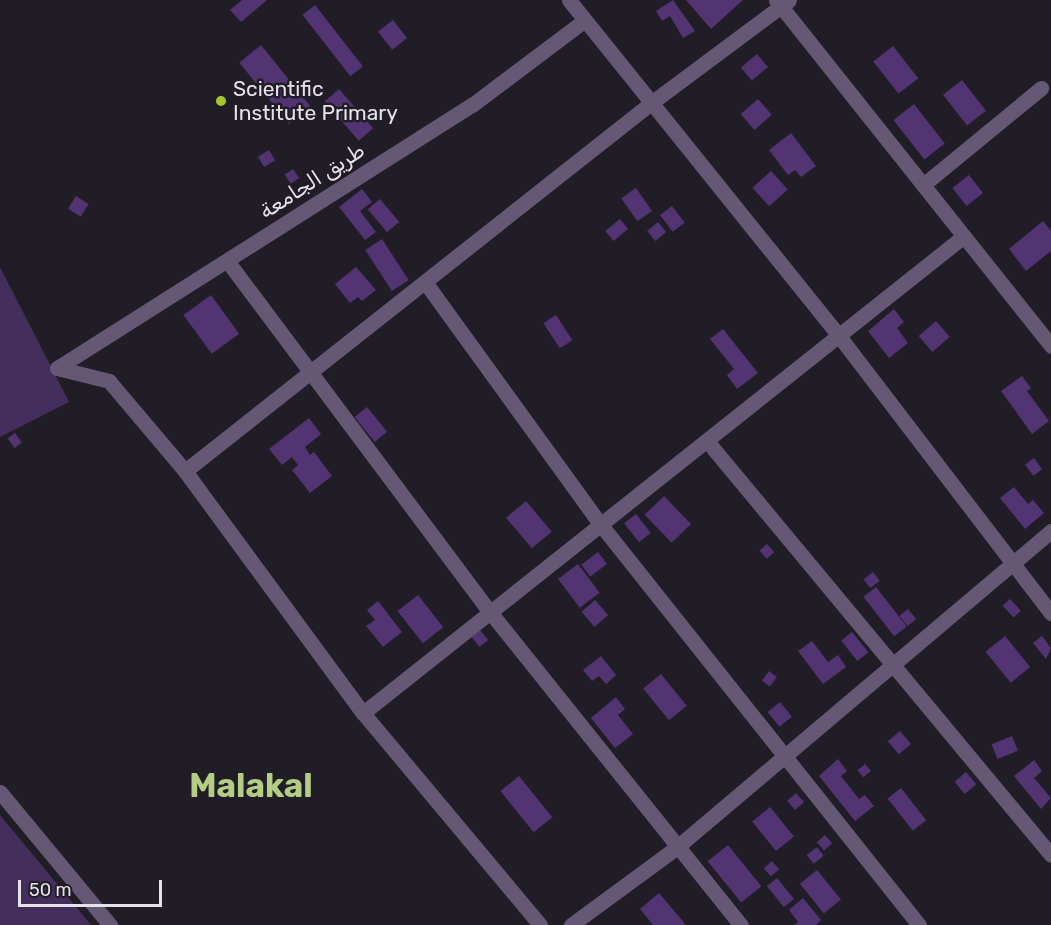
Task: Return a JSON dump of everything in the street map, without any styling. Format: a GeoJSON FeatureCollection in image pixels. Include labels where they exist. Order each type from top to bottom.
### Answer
{"type":"FeatureCollection","features":[{"type":"Feature","properties":{"kind":"street"},"geometry":{"type":"LineString","coordinates":[[569,0],[839,336],[1011,565],[1051,613]]}},
{"type":"Feature","properties":{"kind":"street"},"geometry":{"type":"LineString","coordinates":[[540,925],[363,713],[185,471],[782,2],[922,184],[1051,346]]}},
{"type":"Feature","properties":{"kind":"street","name":"طريق الجامعة"},"geometry":{"type":"LineString","coordinates":[[185,471],[109,381],[57,368],[228,262],[351,179],[472,105],[585,20]]}},
{"type":"Feature","properties":{"kind":"street"},"geometry":{"type":"LineString","coordinates":[[922,184],[1041,88]]}},
{"type":"Feature","properties":{"kind":"street"},"geometry":{"type":"LineString","coordinates":[[363,713],[964,236]]}},
{"type":"Feature","properties":{"kind":"street"},"geometry":{"type":"LineString","coordinates":[[228,262],[490,612],[741,925]]}},
{"type":"Feature","properties":{"kind":"street"},"geometry":{"type":"LineString","coordinates":[[425,282],[601,525],[919,925]]}},
{"type":"Feature","properties":{"kind":"street"},"geometry":{"type":"LineString","coordinates":[[707,441],[895,663],[1051,855]]}},
{"type":"Feature","properties":{"kind":"street"},"geometry":{"type":"LineString","coordinates":[[571,925],[677,847],[1051,531]]}},
{"type":"Feature","properties":{"kind":"street"},"geometry":{"type":"LineString","coordinates":[[0,792],[110,925]]}},
{"type":"Feature","properties":{"kind":"shaded area"},"geometry":{"type":"Polygon","coordinates":[[[0,267],[69,402],[0,437],[0,267]]]}},
{"type":"Feature","properties":{"kind":"shaded area"},"geometry":{"type":"Polygon","coordinates":[[[0,815],[91,925],[0,925],[0,815]]]}},
{"type":"Feature","properties":{"kind":"building"},"geometry":{"type":"Polygon","coordinates":[[[242,0],[267,0],[241,22],[230,10],[242,0]]]}},
{"type":"Feature","properties":{"kind":"building"},"geometry":{"type":"Polygon","coordinates":[[[673,0],[695,31],[683,38],[670,16],[662,21],[656,11],[673,0]]]}},
{"type":"Feature","properties":{"kind":"building"},"geometry":{"type":"Polygon","coordinates":[[[686,0],[743,0],[711,29],[686,0]]]}},
{"type":"Feature","properties":{"kind":"building"},"geometry":{"type":"Polygon","coordinates":[[[315,5],[363,66],[350,76],[302,15],[315,5]]]}},
{"type":"Feature","properties":{"kind":"building"},"geometry":{"type":"Polygon","coordinates":[[[393,20],[407,38],[392,50],[378,32],[393,20]]]}},
{"type":"Feature","properties":{"kind":"building"},"geometry":{"type":"Polygon","coordinates":[[[261,45],[311,106],[289,124],[239,63],[261,45]]]}},
{"type":"Feature","properties":{"kind":"building"},"geometry":{"type":"Polygon","coordinates":[[[893,46],[918,78],[899,94],[873,61],[893,46]]]}},
{"type":"Feature","properties":{"kind":"building"},"geometry":{"type":"Polygon","coordinates":[[[757,54],[768,67],[752,81],[741,67],[757,54]]]}},
{"type":"Feature","properties":{"kind":"building"},"geometry":{"type":"Polygon","coordinates":[[[962,80],[986,111],[967,126],[943,95],[962,80]]]}},
{"type":"Feature","properties":{"kind":"building"},"geometry":{"type":"Polygon","coordinates":[[[339,89],[373,128],[359,141],[325,101],[339,89]]]}},
{"type":"Feature","properties":{"kind":"building"},"geometry":{"type":"Polygon","coordinates":[[[758,99],[772,115],[754,130],[741,114],[758,99]]]}},
{"type":"Feature","properties":{"kind":"building"},"geometry":{"type":"Polygon","coordinates":[[[914,104],[945,143],[924,159],[894,120],[914,104]]]}},
{"type":"Feature","properties":{"kind":"building"},"geometry":{"type":"Polygon","coordinates":[[[791,133],[816,166],[801,177],[795,170],[788,175],[769,150],[791,133]]]}},
{"type":"Feature","properties":{"kind":"building"},"geometry":{"type":"Polygon","coordinates":[[[269,150],[275,160],[264,167],[258,157],[269,150]]]}},
{"type":"Feature","properties":{"kind":"building"},"geometry":{"type":"Polygon","coordinates":[[[293,169],[299,178],[291,184],[285,175],[293,169]]]}},
{"type":"Feature","properties":{"kind":"building"},"geometry":{"type":"Polygon","coordinates":[[[771,171],[788,190],[769,206],[752,188],[771,171]]]}},
{"type":"Feature","properties":{"kind":"building"},"geometry":{"type":"Polygon","coordinates":[[[969,175],[983,193],[967,206],[952,188],[969,175]]]}},
{"type":"Feature","properties":{"kind":"building"},"geometry":{"type":"Polygon","coordinates":[[[636,188],[652,211],[637,221],[621,198],[636,188]]]}},
{"type":"Feature","properties":{"kind":"building"},"geometry":{"type":"Polygon","coordinates":[[[362,189],[372,202],[360,211],[376,232],[365,240],[339,207],[362,189]]]}},
{"type":"Feature","properties":{"kind":"building"},"geometry":{"type":"Polygon","coordinates":[[[76,196],[89,204],[81,217],[68,209],[76,196]]]}},
{"type":"Feature","properties":{"kind":"building"},"geometry":{"type":"Polygon","coordinates":[[[380,199],[399,222],[387,232],[368,209],[380,199]]]}},
{"type":"Feature","properties":{"kind":"building"},"geometry":{"type":"Polygon","coordinates":[[[672,206],[685,223],[673,232],[660,215],[672,206]]]}},
{"type":"Feature","properties":{"kind":"building"},"geometry":{"type":"Polygon","coordinates":[[[620,219],[628,229],[613,241],[605,231],[620,219]]]}},
{"type":"Feature","properties":{"kind":"building"},"geometry":{"type":"Polygon","coordinates":[[[1043,221],[1051,231],[1051,251],[1026,271],[1009,249],[1043,221]]]}},
{"type":"Feature","properties":{"kind":"building"},"geometry":{"type":"Polygon","coordinates":[[[658,222],[666,232],[655,241],[647,231],[658,222]]]}},
{"type":"Feature","properties":{"kind":"building"},"geometry":{"type":"Polygon","coordinates":[[[382,239],[409,280],[392,291],[365,250],[382,239]]]}},
{"type":"Feature","properties":{"kind":"building"},"geometry":{"type":"Polygon","coordinates":[[[356,267],[376,290],[362,301],[358,297],[350,303],[335,284],[356,267]]]}},
{"type":"Feature","properties":{"kind":"building"},"geometry":{"type":"Polygon","coordinates":[[[211,295],[239,334],[212,354],[183,315],[211,295]]]}},
{"type":"Feature","properties":{"kind":"building"},"geometry":{"type":"Polygon","coordinates":[[[894,309],[904,322],[897,328],[908,343],[889,358],[868,331],[894,309]]]}},
{"type":"Feature","properties":{"kind":"building"},"geometry":{"type":"Polygon","coordinates":[[[556,315],[572,340],[560,348],[543,323],[556,315]]]}},
{"type":"Feature","properties":{"kind":"building"},"geometry":{"type":"Polygon","coordinates":[[[936,321],[950,337],[932,352],[919,336],[936,321]]]}},
{"type":"Feature","properties":{"kind":"building"},"geometry":{"type":"Polygon","coordinates":[[[723,329],[758,373],[737,389],[727,375],[734,369],[710,339],[723,329]]]}},
{"type":"Feature","properties":{"kind":"building"},"geometry":{"type":"Polygon","coordinates":[[[1022,376],[1031,388],[1027,391],[1049,421],[1032,434],[1001,391],[1022,376]]]}},
{"type":"Feature","properties":{"kind":"building"},"geometry":{"type":"Polygon","coordinates":[[[367,407],[387,432],[375,442],[355,417],[367,407]]]}},
{"type":"Feature","properties":{"kind":"building"},"geometry":{"type":"Polygon","coordinates":[[[309,418],[321,434],[305,447],[310,455],[314,452],[332,476],[310,493],[292,470],[298,465],[292,457],[282,465],[269,449],[309,418]]]}},
{"type":"Feature","properties":{"kind":"building"},"geometry":{"type":"Polygon","coordinates":[[[15,433],[22,443],[15,448],[8,438],[15,433]]]}},
{"type":"Feature","properties":{"kind":"building"},"geometry":{"type":"Polygon","coordinates":[[[1034,458],[1042,469],[1033,476],[1025,464],[1034,458]]]}},
{"type":"Feature","properties":{"kind":"building"},"geometry":{"type":"Polygon","coordinates":[[[1014,487],[1028,504],[1033,500],[1044,513],[1025,529],[1000,498],[1014,487]]]}},
{"type":"Feature","properties":{"kind":"building"},"geometry":{"type":"Polygon","coordinates":[[[664,496],[691,524],[672,543],[645,515],[664,496]]]}},
{"type":"Feature","properties":{"kind":"building"},"geometry":{"type":"Polygon","coordinates":[[[526,501],[552,532],[532,548],[506,518],[526,501]]]}},
{"type":"Feature","properties":{"kind":"building"},"geometry":{"type":"Polygon","coordinates":[[[636,514],[651,533],[639,542],[624,523],[636,514]]]}},
{"type":"Feature","properties":{"kind":"building"},"geometry":{"type":"Polygon","coordinates":[[[767,544],[774,552],[767,559],[759,551],[767,544]]]}},
{"type":"Feature","properties":{"kind":"building"},"geometry":{"type":"Polygon","coordinates":[[[598,552],[607,564],[590,577],[581,565],[598,552]]]}},
{"type":"Feature","properties":{"kind":"building"},"geometry":{"type":"Polygon","coordinates":[[[578,564],[600,593],[580,608],[558,579],[578,564]]]}},
{"type":"Feature","properties":{"kind":"building"},"geometry":{"type":"Polygon","coordinates":[[[873,572],[880,581],[870,588],[864,579],[873,572]]]}},
{"type":"Feature","properties":{"kind":"building"},"geometry":{"type":"Polygon","coordinates":[[[876,587],[907,626],[894,636],[863,597],[876,587]]]}},
{"type":"Feature","properties":{"kind":"building"},"geometry":{"type":"Polygon","coordinates":[[[418,595],[443,627],[423,643],[398,611],[418,595]]]}},
{"type":"Feature","properties":{"kind":"building"},"geometry":{"type":"Polygon","coordinates":[[[1010,599],[1021,611],[1014,618],[1003,606],[1010,599]]]}},
{"type":"Feature","properties":{"kind":"building"},"geometry":{"type":"Polygon","coordinates":[[[595,600],[608,615],[595,627],[581,612],[595,600]]]}},
{"type":"Feature","properties":{"kind":"building"},"geometry":{"type":"Polygon","coordinates":[[[378,601],[402,632],[383,647],[366,626],[375,620],[367,610],[378,601]]]}},
{"type":"Feature","properties":{"kind":"building"},"geometry":{"type":"Polygon","coordinates":[[[908,609],[916,619],[908,626],[899,616],[908,609]]]}},
{"type":"Feature","properties":{"kind":"building"},"geometry":{"type":"Polygon","coordinates":[[[480,630],[488,640],[480,647],[471,637],[480,630]]]}},
{"type":"Feature","properties":{"kind":"building"},"geometry":{"type":"Polygon","coordinates":[[[852,632],[868,652],[857,661],[841,641],[852,632]]]}},
{"type":"Feature","properties":{"kind":"building"},"geometry":{"type":"Polygon","coordinates":[[[1005,636],[1030,667],[1011,683],[986,652],[1005,636]]]}},
{"type":"Feature","properties":{"kind":"building"},"geometry":{"type":"Polygon","coordinates":[[[1042,636],[1051,648],[1046,659],[1033,643],[1042,636]]]}},
{"type":"Feature","properties":{"kind":"building"},"geometry":{"type":"Polygon","coordinates":[[[812,641],[828,662],[838,655],[846,667],[823,684],[798,651],[812,641]]]}},
{"type":"Feature","properties":{"kind":"building"},"geometry":{"type":"Polygon","coordinates":[[[601,656],[616,675],[606,684],[599,676],[592,681],[583,670],[601,656]]]}},
{"type":"Feature","properties":{"kind":"building"},"geometry":{"type":"Polygon","coordinates":[[[769,671],[777,677],[770,687],[762,681],[769,671]]]}},
{"type":"Feature","properties":{"kind":"building"},"geometry":{"type":"Polygon","coordinates":[[[661,674],[687,706],[669,720],[643,688],[661,674]]]}},
{"type":"Feature","properties":{"kind":"building"},"geometry":{"type":"Polygon","coordinates":[[[616,697],[625,709],[618,715],[633,734],[615,748],[591,718],[616,697]]]}},
{"type":"Feature","properties":{"kind":"building"},"geometry":{"type":"Polygon","coordinates":[[[780,702],[792,717],[780,727],[768,712],[780,702]]]}},
{"type":"Feature","properties":{"kind":"building"},"geometry":{"type":"Polygon","coordinates":[[[900,731],[911,744],[899,754],[888,741],[900,731]]]}},
{"type":"Feature","properties":{"kind":"building"},"geometry":{"type":"Polygon","coordinates":[[[1012,736],[1018,751],[998,759],[992,744],[1012,736]]]}},
{"type":"Feature","properties":{"kind":"building"},"geometry":{"type":"Polygon","coordinates":[[[838,759],[847,771],[841,776],[859,799],[865,795],[874,806],[855,821],[819,776],[838,759]]]}},
{"type":"Feature","properties":{"kind":"building"},"geometry":{"type":"Polygon","coordinates":[[[1034,760],[1042,771],[1034,778],[1051,798],[1041,809],[1014,776],[1034,760]]]}},
{"type":"Feature","properties":{"kind":"building"},"geometry":{"type":"Polygon","coordinates":[[[865,764],[871,771],[863,777],[857,771],[865,764]]]}},
{"type":"Feature","properties":{"kind":"building"},"geometry":{"type":"Polygon","coordinates":[[[966,772],[976,784],[965,794],[955,782],[966,772]]]}},
{"type":"Feature","properties":{"kind":"building"},"geometry":{"type":"Polygon","coordinates":[[[519,776],[552,817],[534,832],[500,791],[519,776]]]}},
{"type":"Feature","properties":{"kind":"building"},"geometry":{"type":"Polygon","coordinates":[[[901,788],[926,820],[913,831],[888,798],[901,788]]]}},
{"type":"Feature","properties":{"kind":"building"},"geometry":{"type":"Polygon","coordinates":[[[796,793],[804,802],[795,810],[787,801],[796,793]]]}},
{"type":"Feature","properties":{"kind":"building"},"geometry":{"type":"Polygon","coordinates":[[[770,807],[794,837],[776,851],[752,821],[770,807]]]}},
{"type":"Feature","properties":{"kind":"building"},"geometry":{"type":"Polygon","coordinates":[[[825,835],[832,843],[824,851],[817,842],[825,835]]]}},
{"type":"Feature","properties":{"kind":"building"},"geometry":{"type":"Polygon","coordinates":[[[728,845],[761,886],[741,903],[708,861],[728,845]]]}},
{"type":"Feature","properties":{"kind":"building"},"geometry":{"type":"Polygon","coordinates":[[[817,847],[824,856],[814,864],[807,855],[817,847]]]}},
{"type":"Feature","properties":{"kind":"building"},"geometry":{"type":"Polygon","coordinates":[[[772,861],[779,869],[771,877],[764,868],[772,861]]]}},
{"type":"Feature","properties":{"kind":"building"},"geometry":{"type":"Polygon","coordinates":[[[817,870],[841,900],[824,913],[800,884],[817,870]]]}},
{"type":"Feature","properties":{"kind":"building"},"geometry":{"type":"Polygon","coordinates":[[[777,878],[794,899],[784,907],[767,886],[777,878]]]}},
{"type":"Feature","properties":{"kind":"building"},"geometry":{"type":"Polygon","coordinates":[[[659,893],[686,925],[653,925],[640,909],[659,893]]]}},
{"type":"Feature","properties":{"kind":"building"},"geometry":{"type":"Polygon","coordinates":[[[803,898],[821,920],[816,925],[794,925],[798,922],[789,910],[803,898]]]}},
{"type":"Feature","properties":{"kind":"place","name":"Scientific Institute Primary"},"geometry":{"type":"Point","coordinates":[221,101]}},
{"type":"Feature","properties":{"kind":"district","name":"Malakal"},"geometry":{"type":"Point","coordinates":[251,786]}}]}
